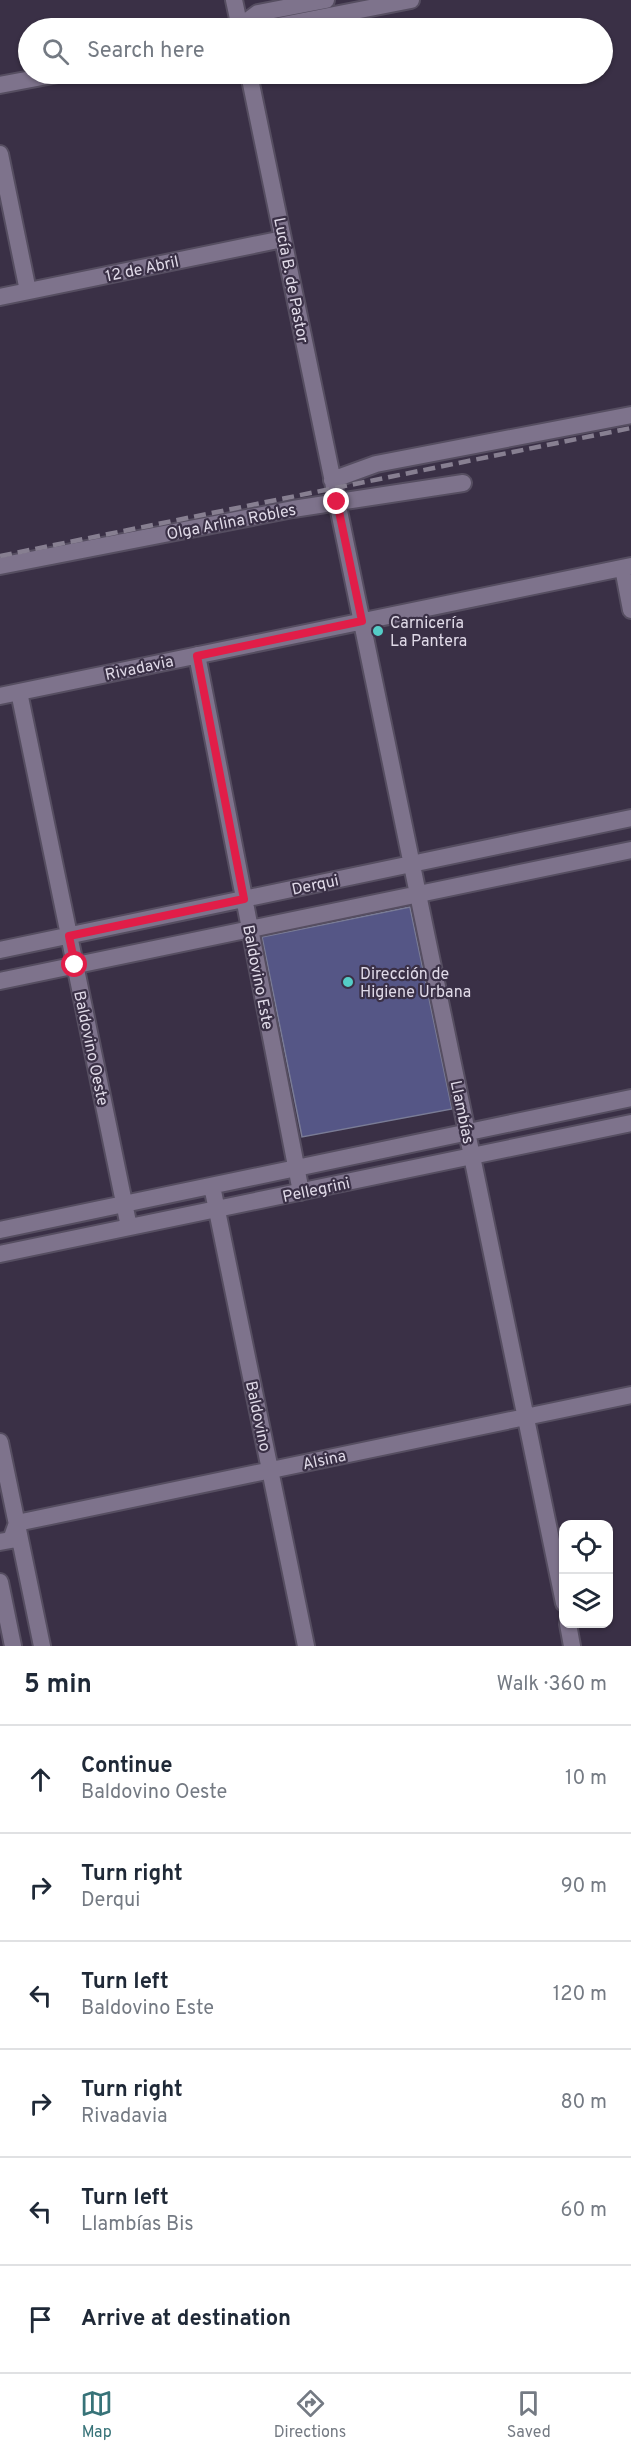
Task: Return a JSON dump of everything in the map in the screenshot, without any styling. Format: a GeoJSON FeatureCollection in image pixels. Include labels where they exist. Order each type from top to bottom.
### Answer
{"type":"FeatureCollection","features":[{"type":"Feature","properties":{"kind":"street"},"geometry":{"type":"LineString","coordinates":[[234,0],[237,18]]}},
{"type":"Feature","properties":{"kind":"street"},"geometry":{"type":"LineString","coordinates":[[253,18],[258,14],[326,0]]}},
{"type":"Feature","properties":{"kind":"street"},"geometry":{"type":"LineString","coordinates":[[319,18],[411,0]]}},
{"type":"Feature","properties":{"kind":"street"},"geometry":{"type":"LineString","coordinates":[[0,86],[18,82]]}},
{"type":"Feature","properties":{"kind":"street","name":"Lucía B. de Pastor"},"geometry":{"type":"LineString","coordinates":[[251,84],[362,621]]}},
{"type":"Feature","properties":{"kind":"street"},"geometry":{"type":"LineString","coordinates":[[0,154],[28,291]]}},
{"type":"Feature","properties":{"kind":"street","name":"12 de Abril"},"geometry":{"type":"LineString","coordinates":[[0,297],[283,239]]}},
{"type":"Feature","properties":{"kind":"street","name":"Olga Arlina Robles"},"geometry":{"type":"LineString","coordinates":[[334,490],[376,464],[631,415]]}},
{"type":"Feature","properties":{"kind":"street","name":"Olga Arlina Robles"},"geometry":{"type":"LineString","coordinates":[[0,566],[334,490],[463,483]]}},
{"type":"Feature","properties":{"kind":"street"},"geometry":{"type":"LineString","coordinates":[[627,567],[631,610]]}},
{"type":"Feature","properties":{"kind":"street","name":"Rivadavia"},"geometry":{"type":"LineString","coordinates":[[0,696],[627,567]]}},
{"type":"Feature","properties":{"kind":"street","name":"Llambías"},"geometry":{"type":"LineString","coordinates":[[362,621],[559,1579]]}},
{"type":"Feature","properties":{"kind":"street","name":"Baldovino Este"},"geometry":{"type":"LineString","coordinates":[[197,656],[301,1192]]}},
{"type":"Feature","properties":{"kind":"street","name":"Baldovino Oeste"},"geometry":{"type":"LineString","coordinates":[[20,692],[129,1227]]}},
{"type":"Feature","properties":{"kind":"street","name":"Derqui"},"geometry":{"type":"LineString","coordinates":[[0,950],[631,818]]}},
{"type":"Feature","properties":{"kind":"street","name":"Derqui"},"geometry":{"type":"LineString","coordinates":[[0,981],[631,850]]}},
{"type":"Feature","properties":{"kind":"street","name":"Pellegrini"},"geometry":{"type":"LineString","coordinates":[[0,1230],[631,1098]]}},
{"type":"Feature","properties":{"kind":"street","name":"Pellegrini"},"geometry":{"type":"LineString","coordinates":[[0,1254],[631,1123]]}},
{"type":"Feature","properties":{"kind":"street","name":"Baldovino"},"geometry":{"type":"LineString","coordinates":[[212,1186],[306,1646]]}},
{"type":"Feature","properties":{"kind":"street","name":"Alsina"},"geometry":{"type":"LineString","coordinates":[[16,1523],[631,1395]]}},
{"type":"Feature","properties":{"kind":"street"},"geometry":{"type":"LineString","coordinates":[[0,1442],[42,1646]]}},
{"type":"Feature","properties":{"kind":"street"},"geometry":{"type":"LineString","coordinates":[[0,1513],[4,1512],[16,1523]]}},
{"type":"Feature","properties":{"kind":"street"},"geometry":{"type":"LineString","coordinates":[[0,1542],[11,1540],[16,1523]]}},
{"type":"Feature","properties":{"kind":"street"},"geometry":{"type":"LineString","coordinates":[[0,1582],[13,1646]]}},
{"type":"Feature","properties":{"kind":"street"},"geometry":{"type":"LineString","coordinates":[[569,1628],[572,1646]]}},
{"type":"Feature","properties":{"kind":"building","name":"Dirección de Higiene Urbana"},"geometry":{"type":"Polygon","coordinates":[[[410,907],[452,1109],[302,1137],[262,937],[410,907]]]}},
{"type":"Feature","properties":{"kind":"railway"},"geometry":{"type":"LineString","coordinates":[[0,556],[631,428]]}},
{"type":"Feature","properties":{"kind":"place","name":"Carnicería La Pantera"},"geometry":{"type":"Point","coordinates":[378,631]}},
{"type":"Feature","properties":{"kind":"place","name":"Dirección de Higiene Urbana"},"geometry":{"type":"Point","coordinates":[348,982]}},
{"type":"Feature","properties":{"kind":"route"},"geometry":{"type":"LineString","coordinates":[[75,965],[69,936],[244,899],[197,656],[362,621],[337,502]]}}]}
